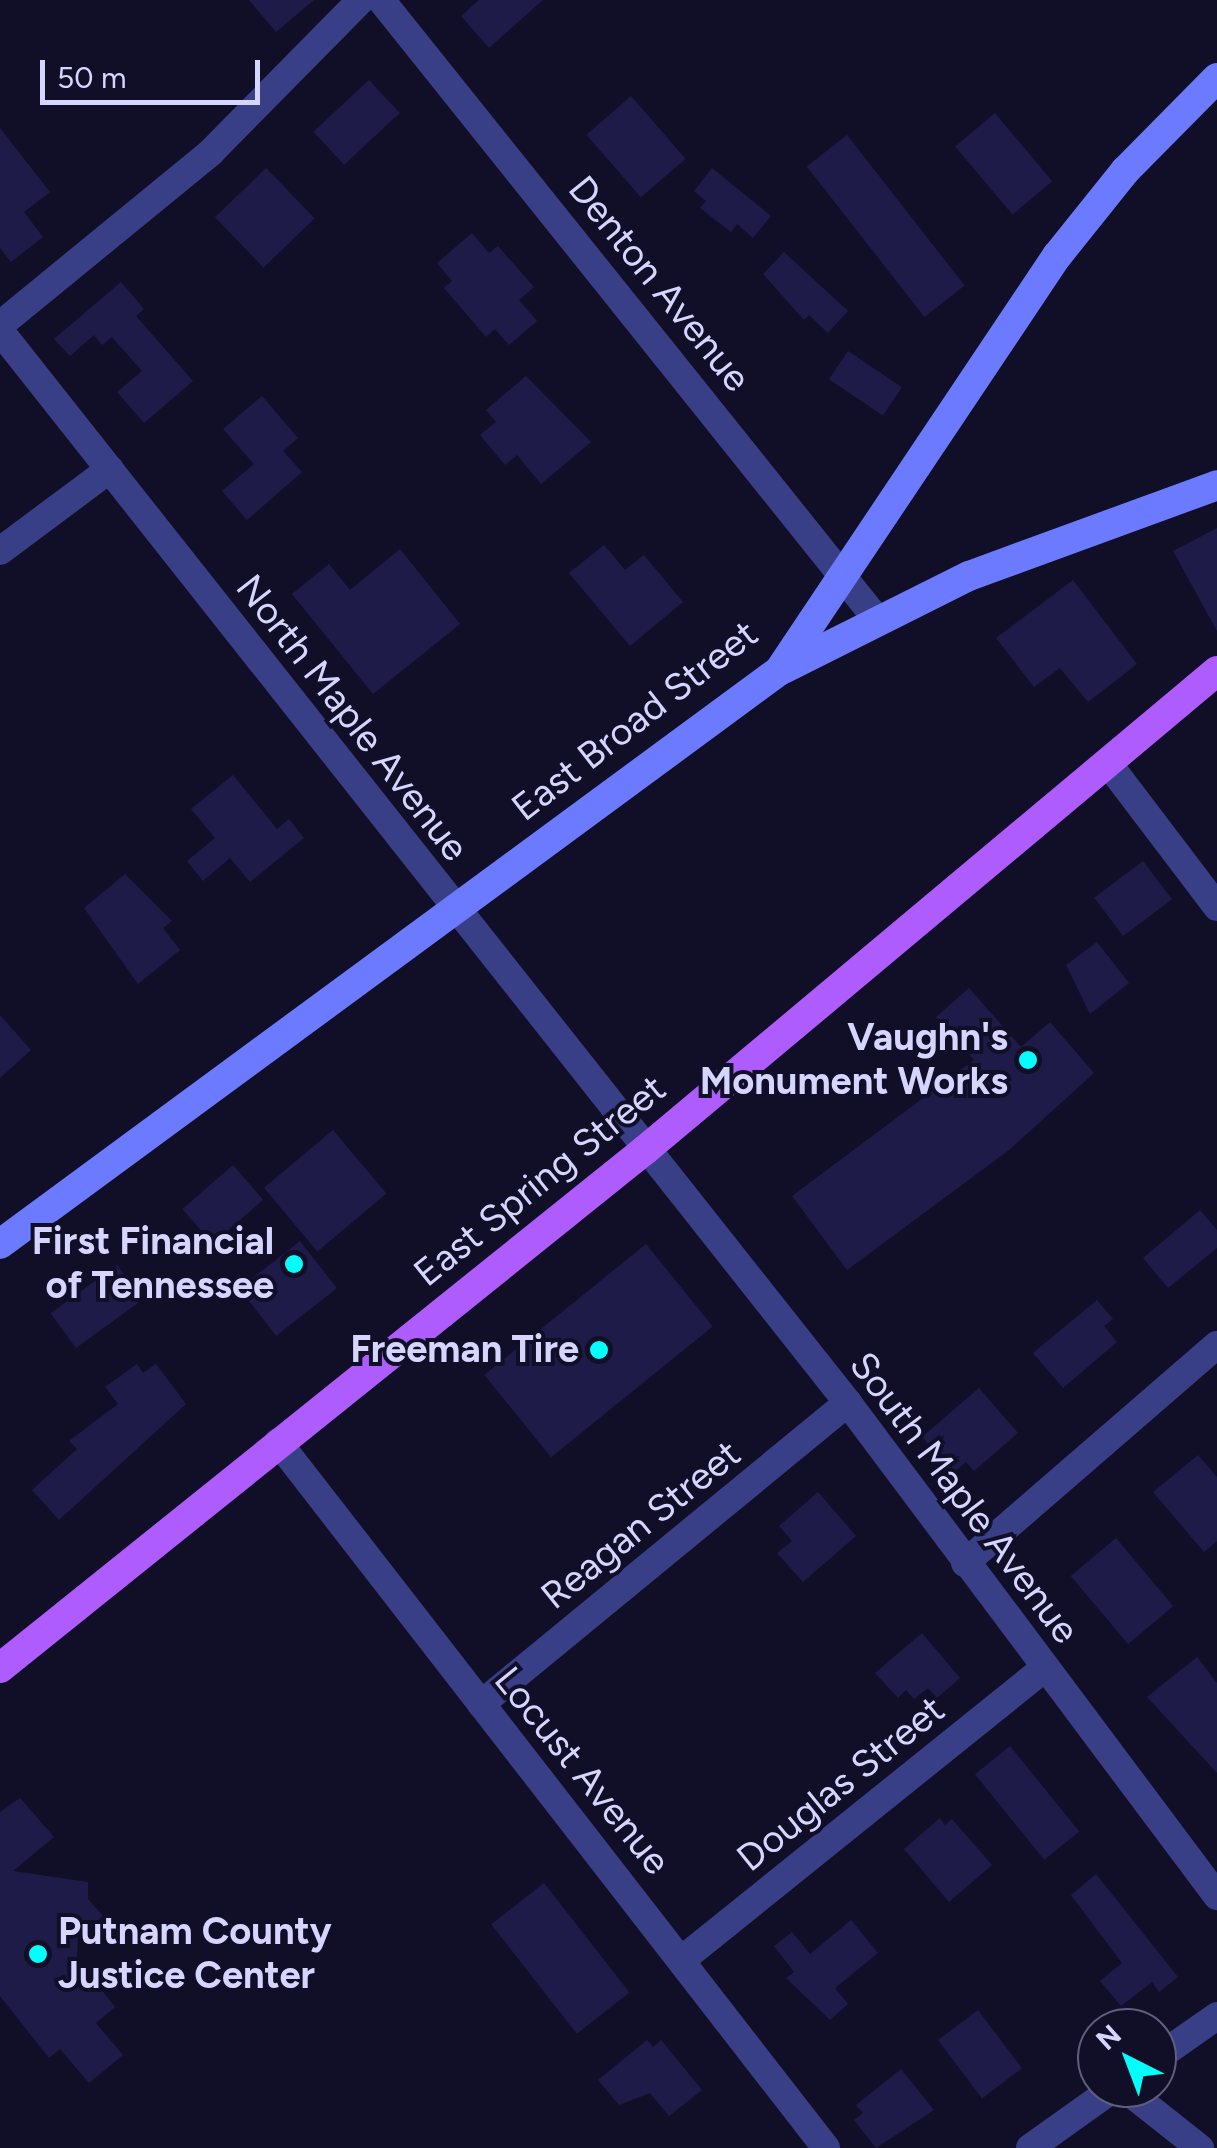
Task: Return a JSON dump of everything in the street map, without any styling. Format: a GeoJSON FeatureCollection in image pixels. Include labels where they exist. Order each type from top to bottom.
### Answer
{"type":"FeatureCollection","features":[{"type":"Feature","properties":{"kind":"main road","name":"East Spring Street"},"geometry":{"type":"LineString","coordinates":[[0,1668],[645,1150],[1217,671]]}},
{"type":"Feature","properties":{"kind":"street"},"geometry":{"type":"LineString","coordinates":[[0,328],[211,152],[361,0]]}},
{"type":"Feature","properties":{"kind":"street","name":"Denton Avenue"},"geometry":{"type":"LineString","coordinates":[[381,0],[845,573],[876,618]]}},
{"type":"Feature","properties":{"kind":"street","name":"East Broad Street"},"geometry":{"type":"LineString","coordinates":[[0,1244],[779,671],[1057,256],[1124,171],[1217,78]]}},
{"type":"Feature","properties":{"kind":"street","name":"North Maple Avenue"},"geometry":{"type":"LineString","coordinates":[[0,328],[645,1150]]}},
{"type":"Feature","properties":{"kind":"street"},"geometry":{"type":"LineString","coordinates":[[0,551],[110,469]]}},
{"type":"Feature","properties":{"kind":"street"},"geometry":{"type":"LineString","coordinates":[[779,671],[876,618],[1217,485]]}},
{"type":"Feature","properties":{"kind":"street"},"geometry":{"type":"LineString","coordinates":[[1107,762],[1217,907]]}},
{"type":"Feature","properties":{"kind":"street","name":"South Maple Avenue"},"geometry":{"type":"LineString","coordinates":[[645,1150],[848,1403],[1217,1896]]}},
{"type":"Feature","properties":{"kind":"street"},"geometry":{"type":"LineString","coordinates":[[965,1563],[1217,1344]]}},
{"type":"Feature","properties":{"kind":"street","name":"Reagan Street"},"geometry":{"type":"LineString","coordinates":[[481,1704],[848,1403]]}},
{"type":"Feature","properties":{"kind":"street","name":"Locust Avenue"},"geometry":{"type":"LineString","coordinates":[[278,1442],[684,1958],[826,2148]]}},
{"type":"Feature","properties":{"kind":"street","name":"Douglas Street"},"geometry":{"type":"LineString","coordinates":[[684,1958],[1045,1668]]}},
{"type":"Feature","properties":{"kind":"street"},"geometry":{"type":"LineString","coordinates":[[1177,2044],[1217,2016]]}},
{"type":"Feature","properties":{"kind":"street"},"geometry":{"type":"LineString","coordinates":[[1030,2148],[1086,2108]]}},
{"type":"Feature","properties":{"kind":"street"},"geometry":{"type":"LineString","coordinates":[[1149,2108],[1200,2148]]}},
{"type":"Feature","properties":{"kind":"building"},"geometry":{"type":"Polygon","coordinates":[[[249,0],[314,0],[276,32],[249,0]]]}},
{"type":"Feature","properties":{"kind":"building"},"geometry":{"type":"Polygon","coordinates":[[[479,0],[543,0],[489,48],[461,16],[479,0]]]}},
{"type":"Feature","properties":{"kind":"building"},"geometry":{"type":"Polygon","coordinates":[[[369,80],[400,113],[344,165],[313,132],[369,80]]]}},
{"type":"Feature","properties":{"kind":"building"},"geometry":{"type":"Polygon","coordinates":[[[631,96],[685,159],[641,197],[586,135],[631,96]]]}},
{"type":"Feature","properties":{"kind":"building"},"geometry":{"type":"Polygon","coordinates":[[[995,113],[1052,181],[1012,215],[955,146],[995,113]]]}},
{"type":"Feature","properties":{"kind":"building"},"geometry":{"type":"Polygon","coordinates":[[[0,128],[50,192],[24,212],[43,237],[11,262],[0,248],[0,128]]]}},
{"type":"Feature","properties":{"kind":"building"},"geometry":{"type":"Polygon","coordinates":[[[847,135],[965,286],[924,317],[807,166],[847,135]]]}},
{"type":"Feature","properties":{"kind":"building"},"geometry":{"type":"Polygon","coordinates":[[[266,168],[315,218],[264,268],[215,217],[266,168]]]}},
{"type":"Feature","properties":{"kind":"building"},"geometry":{"type":"Polygon","coordinates":[[[712,168],[771,216],[753,238],[737,224],[731,232],[700,208],[706,201],[694,191],[712,168]]]}},
{"type":"Feature","properties":{"kind":"building"},"geometry":{"type":"Polygon","coordinates":[[[472,233],[489,253],[498,246],[534,287],[519,300],[537,321],[509,345],[495,329],[486,337],[444,288],[452,281],[437,263],[472,233]]]}},
{"type":"Feature","properties":{"kind":"building"},"geometry":{"type":"Polygon","coordinates":[[[784,252],[848,311],[828,333],[809,315],[804,320],[763,274],[784,252]]]}},
{"type":"Feature","properties":{"kind":"building"},"geometry":{"type":"Polygon","coordinates":[[[121,282],[144,309],[136,316],[193,381],[144,423],[117,392],[142,371],[112,337],[102,345],[94,335],[70,356],[54,339],[121,282]]]}},
{"type":"Feature","properties":{"kind":"building"},"geometry":{"type":"Polygon","coordinates":[[[848,351],[902,387],[883,416],[829,379],[848,351]]]}},
{"type":"Feature","properties":{"kind":"building"},"geometry":{"type":"Polygon","coordinates":[[[526,376],[591,442],[541,484],[517,455],[505,465],[480,435],[496,422],[486,410],[526,376]]]}},
{"type":"Feature","properties":{"kind":"building"},"geometry":{"type":"Polygon","coordinates":[[[262,396],[298,438],[283,451],[302,472],[247,520],[222,491],[254,464],[223,429],[262,396]]]}},
{"type":"Feature","properties":{"kind":"building"},"geometry":{"type":"Polygon","coordinates":[[[1217,528],[1217,631],[1173,551],[1217,528]]]}},
{"type":"Feature","properties":{"kind":"building"},"geometry":{"type":"Polygon","coordinates":[[[604,545],[625,570],[644,555],[683,602],[630,646],[569,573],[604,545]]]}},
{"type":"Feature","properties":{"kind":"building"},"geometry":{"type":"Polygon","coordinates":[[[400,549],[460,624],[373,694],[292,594],[329,564],[350,590],[400,549]]]}},
{"type":"Feature","properties":{"kind":"building"},"geometry":{"type":"Polygon","coordinates":[[[1073,580],[1137,664],[1088,702],[1060,668],[1034,687],[996,638],[1073,580]]]}},
{"type":"Feature","properties":{"kind":"building"},"geometry":{"type":"Polygon","coordinates":[[[233,775],[277,829],[289,819],[304,838],[250,882],[230,858],[203,881],[187,861],[215,838],[191,809],[233,775]]]}},
{"type":"Feature","properties":{"kind":"building"},"geometry":{"type":"Polygon","coordinates":[[[1143,861],[1172,899],[1123,936],[1094,898],[1143,861]]]}},
{"type":"Feature","properties":{"kind":"building"},"geometry":{"type":"Polygon","coordinates":[[[125,874],[172,921],[163,928],[180,950],[138,984],[84,908],[125,874]]]}},
{"type":"Feature","properties":{"kind":"building"},"geometry":{"type":"Polygon","coordinates":[[[1097,942],[1129,983],[1090,1014],[1066,965],[1097,942]]]}},
{"type":"Feature","properties":{"kind":"building"},"geometry":{"type":"Polygon","coordinates":[[[969,988],[1021,1047],[1050,1022],[1094,1073],[1009,1150],[847,1270],[792,1196],[974,1060],[936,1017],[969,988]]]}},
{"type":"Feature","properties":{"kind":"building"},"geometry":{"type":"Polygon","coordinates":[[[0,1015],[31,1050],[0,1078],[0,1015]]]}},
{"type":"Feature","properties":{"kind":"building"},"geometry":{"type":"Polygon","coordinates":[[[333,1130],[386,1194],[317,1251],[264,1188],[333,1130]]]}},
{"type":"Feature","properties":{"kind":"building"},"geometry":{"type":"Polygon","coordinates":[[[233,1165],[263,1200],[213,1244],[182,1209],[233,1165]]]}},
{"type":"Feature","properties":{"kind":"building"},"geometry":{"type":"Polygon","coordinates":[[[1200,1210],[1217,1230],[1217,1248],[1168,1288],[1143,1258],[1200,1210]]]}},
{"type":"Feature","properties":{"kind":"building","name":"First Financial of Tennessee"},"geometry":{"type":"Polygon","coordinates":[[[300,1241],[337,1288],[276,1336],[239,1288],[300,1241]]]}},
{"type":"Feature","properties":{"kind":"building","name":"Freeman Tire"},"geometry":{"type":"Polygon","coordinates":[[[646,1244],[713,1326],[551,1457],[484,1375],[646,1244]]]}},
{"type":"Feature","properties":{"kind":"building"},"geometry":{"type":"Polygon","coordinates":[[[117,1265],[142,1300],[76,1348],[51,1313],[117,1265]]]}},
{"type":"Feature","properties":{"kind":"building"},"geometry":{"type":"Polygon","coordinates":[[[1097,1300],[1113,1319],[1104,1326],[1117,1342],[1063,1388],[1033,1353],[1097,1300]]]}},
{"type":"Feature","properties":{"kind":"building"},"geometry":{"type":"Polygon","coordinates":[[[137,1364],[143,1373],[156,1364],[186,1404],[59,1520],[32,1490],[77,1449],[69,1441],[118,1404],[105,1387],[137,1364]]]}},
{"type":"Feature","properties":{"kind":"building"},"geometry":{"type":"Polygon","coordinates":[[[979,1388],[1018,1433],[974,1471],[966,1462],[953,1473],[922,1437],[979,1388]]]}},
{"type":"Feature","properties":{"kind":"building"},"geometry":{"type":"Polygon","coordinates":[[[1198,1455],[1217,1477],[1217,1541],[1204,1552],[1153,1492],[1198,1455]]]}},
{"type":"Feature","properties":{"kind":"building"},"geometry":{"type":"Polygon","coordinates":[[[818,1492],[856,1536],[803,1582],[777,1553],[792,1541],[779,1526],[818,1492]]]}},
{"type":"Feature","properties":{"kind":"building"},"geometry":{"type":"Polygon","coordinates":[[[1116,1538],[1173,1606],[1128,1644],[1071,1576],[1116,1538]]]}},
{"type":"Feature","properties":{"kind":"building"},"geometry":{"type":"Polygon","coordinates":[[[922,1633],[960,1678],[937,1698],[928,1688],[914,1699],[906,1690],[898,1698],[875,1673],[922,1633]]]}},
{"type":"Feature","properties":{"kind":"building"},"geometry":{"type":"Polygon","coordinates":[[[1197,1657],[1217,1683],[1217,1773],[1147,1697],[1197,1657]]]}},
{"type":"Feature","properties":{"kind":"building"},"geometry":{"type":"Polygon","coordinates":[[[1010,1746],[1079,1831],[1044,1860],[975,1774],[1010,1746]]]}},
{"type":"Feature","properties":{"kind":"building","name":"Putnam County Justice Center"},"geometry":{"type":"Polygon","coordinates":[[[20,1798],[54,1837],[13,1871],[88,1882],[88,1899],[103,1916],[78,1937],[77,1959],[115,2007],[96,2023],[123,2055],[89,2083],[60,2049],[49,2058],[0,1996],[0,1812],[20,1798]]]}},
{"type":"Feature","properties":{"kind":"building"},"geometry":{"type":"Polygon","coordinates":[[[940,1818],[945,1825],[952,1819],[992,1865],[949,1902],[904,1849],[940,1818]]]}},
{"type":"Feature","properties":{"kind":"building"},"geometry":{"type":"Polygon","coordinates":[[[1096,1874],[1178,1977],[1159,1992],[1152,1982],[1121,2006],[1100,1981],[1122,1963],[1071,1895],[1096,1874]]]}},
{"type":"Feature","properties":{"kind":"building"},"geometry":{"type":"Polygon","coordinates":[[[544,1883],[630,1993],[577,2034],[491,1924],[544,1883]]]}},
{"type":"Feature","properties":{"kind":"building"},"geometry":{"type":"Polygon","coordinates":[[[851,1920],[878,1953],[835,1988],[848,2004],[830,2020],[786,1978],[794,1972],[774,1946],[792,1932],[810,1954],[851,1920]]]}},
{"type":"Feature","properties":{"kind":"building"},"geometry":{"type":"Polygon","coordinates":[[[978,2010],[1022,2068],[982,2098],[938,2040],[978,2010]]]}},
{"type":"Feature","properties":{"kind":"building"},"geometry":{"type":"Polygon","coordinates":[[[647,2040],[653,2047],[661,2040],[702,2090],[669,2116],[650,2093],[619,2105],[598,2080],[647,2040]]]}},
{"type":"Feature","properties":{"kind":"building"},"geometry":{"type":"Polygon","coordinates":[[[901,2069],[934,2110],[876,2148],[854,2120],[863,2113],[856,2105],[901,2069]]]}},
{"type":"Feature","properties":{"kind":"place","name":"Vaughn's Monument Works"},"geometry":{"type":"Point","coordinates":[1028,1060]}},
{"type":"Feature","properties":{"kind":"place","name":"First Financial of Tennessee"},"geometry":{"type":"Point","coordinates":[294,1264]}},
{"type":"Feature","properties":{"kind":"place","name":"Freeman Tire"},"geometry":{"type":"Point","coordinates":[599,1350]}},
{"type":"Feature","properties":{"kind":"place","name":"Putnam County Justice Center"},"geometry":{"type":"Point","coordinates":[38,1954]}}]}
